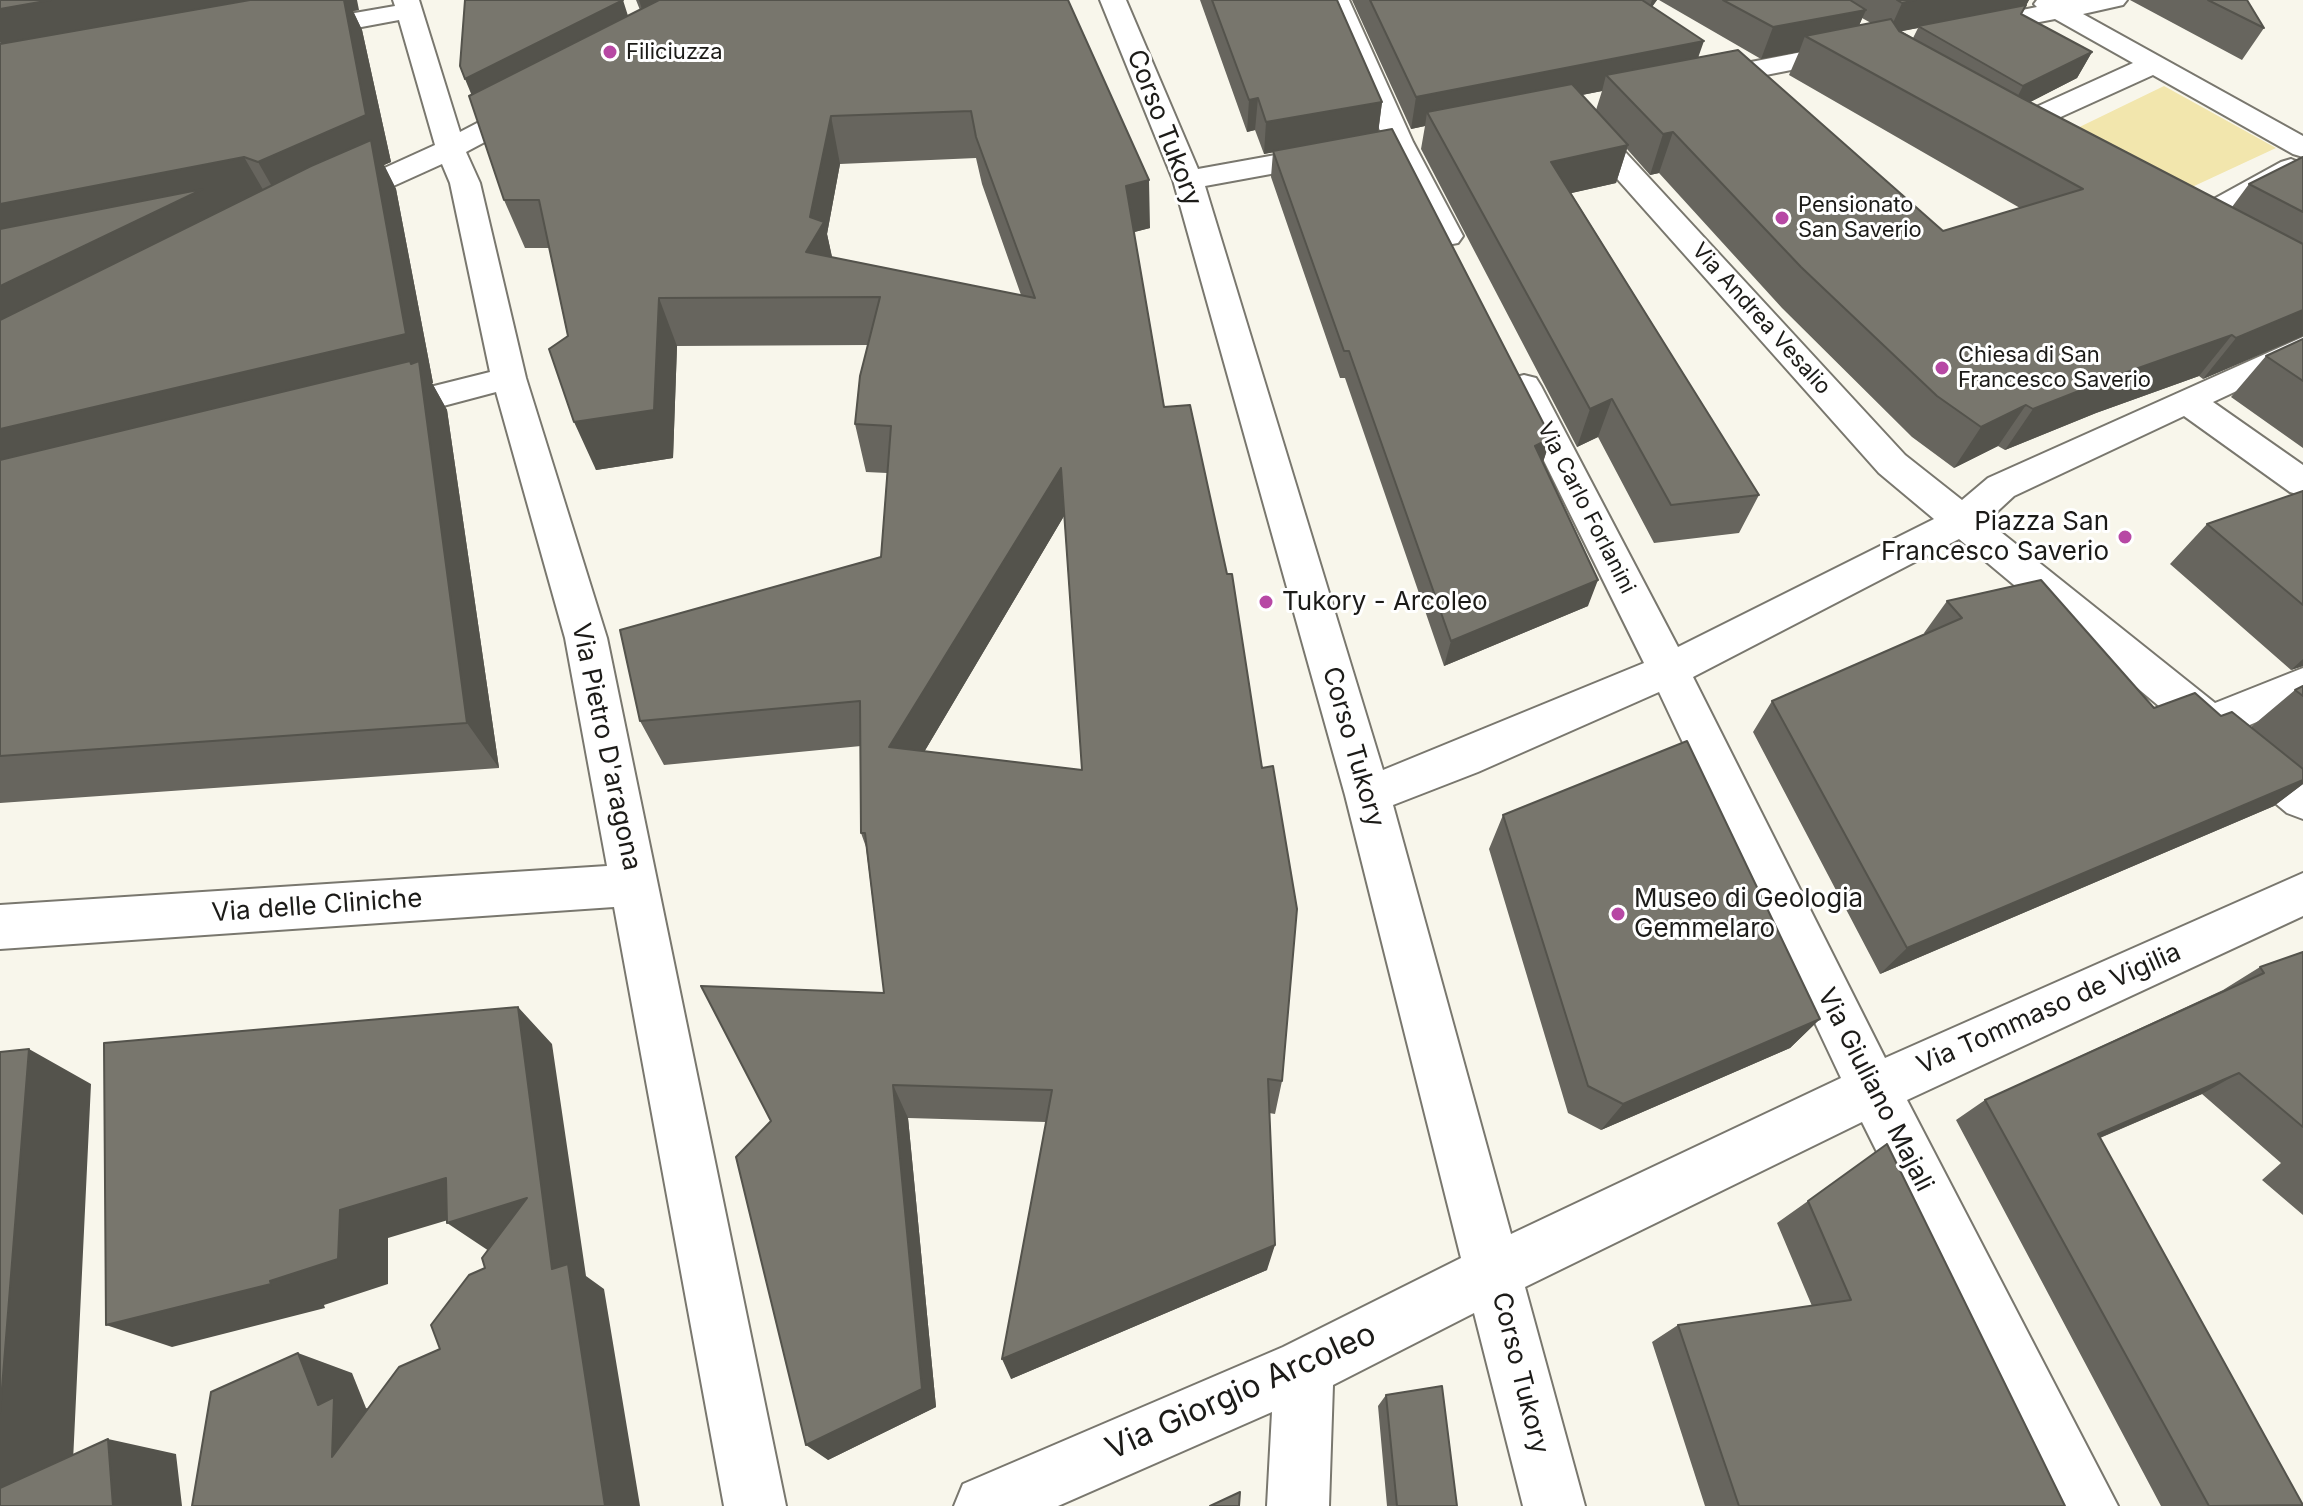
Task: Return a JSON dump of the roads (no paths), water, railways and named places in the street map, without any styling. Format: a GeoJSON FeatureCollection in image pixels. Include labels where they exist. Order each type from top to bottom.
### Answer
{"type":"FeatureCollection","features":[{"type":"Feature","properties":{"kind":"street","name":"Corso Tukory"},"geometry":{"type":"LineString","coordinates":[[1113,0],[1188,180],[1368,795],[1554,1506]]}},
{"type":"Feature","properties":{"kind":"street"},"geometry":{"type":"LineString","coordinates":[[1336,0],[1410,140],[1463,267]]}},
{"type":"Feature","properties":{"kind":"street"},"geometry":{"type":"LineString","coordinates":[[1940,33],[2048,5],[2114,0]]}},
{"type":"Feature","properties":{"kind":"street"},"geometry":{"type":"LineString","coordinates":[[267,37],[407,5]]}},
{"type":"Feature","properties":{"kind":"street","name":"Via Pietro D'aragona"},"geometry":{"type":"LineString","coordinates":[[407,5],[450,148],[465,183],[509,378],[586,638],[755,1506]]}},
{"type":"Feature","properties":{"kind":"street"},"geometry":{"type":"LineString","coordinates":[[2048,5],[2303,148]]}},
{"type":"Feature","properties":{"kind":"street"},"geometry":{"type":"LineString","coordinates":[[1676,85],[1881,45],[1846,22]]}},
{"type":"Feature","properties":{"kind":"street"},"geometry":{"type":"LineString","coordinates":[[1697,59],[1723,76]]}},
{"type":"Feature","properties":{"kind":"street"},"geometry":{"type":"LineString","coordinates":[[2011,129],[2154,64]]}},
{"type":"Feature","properties":{"kind":"street"},"geometry":{"type":"LineString","coordinates":[[316,209],[450,148],[558,92]]}},
{"type":"Feature","properties":{"kind":"street","name":"Via Andrea Vesalio"},"geometry":{"type":"LineString","coordinates":[[1574,106],[1892,464],[2303,800]]}},
{"type":"Feature","properties":{"kind":"street"},"geometry":{"type":"LineString","coordinates":[[1985,114],[2039,144]]}},
{"type":"Feature","properties":{"kind":"street"},"geometry":{"type":"LineString","coordinates":[[1188,180],[1410,140]]}},
{"type":"Feature","properties":{"kind":"street"},"geometry":{"type":"LineString","coordinates":[[2164,209],[2204,231],[2303,161]]}},
{"type":"Feature","properties":{"kind":"street"},"geometry":{"type":"LineString","coordinates":[[1368,795],[1462,759],[1669,670],[1961,522],[2001,487],[2303,347]]}},
{"type":"Feature","properties":{"kind":"street","name":"Via Carlo Forlanini"},"geometry":{"type":"LineString","coordinates":[[1512,364],[1669,670]]}},
{"type":"Feature","properties":{"kind":"street"},"geometry":{"type":"LineString","coordinates":[[339,420],[509,378]]}},
{"type":"Feature","properties":{"kind":"street"},"geometry":{"type":"LineString","coordinates":[[2187,401],[2303,483]]}},
{"type":"Feature","properties":{"kind":"street","name":"Via Giuliano Majali"},"geometry":{"type":"LineString","coordinates":[[1669,670],[1873,1089],[2087,1506]]}},
{"type":"Feature","properties":{"kind":"street"},"geometry":{"type":"LineString","coordinates":[[2212,723],[2303,684]]}},
{"type":"Feature","properties":{"kind":"street","name":"Via delle Cliniche"},"geometry":{"type":"LineString","coordinates":[[0,927],[634,885]]}},
{"type":"Feature","properties":{"kind":"street","name":"Via Tommaso de Vigilia"},"geometry":{"type":"LineString","coordinates":[[1494,1272],[1873,1089],[2303,894]]}},
{"type":"Feature","properties":{"kind":"street","name":"Via Giorgio Arcoleo"},"geometry":{"type":"LineString","coordinates":[[985,1506],[1304,1368],[1494,1272]]}},
{"type":"Feature","properties":{"kind":"street"},"geometry":{"type":"LineString","coordinates":[[1298,1506],[1304,1368]]}},
{"type":"Feature","properties":{"kind":"place","name":"Filiciuzza"},"geometry":{"type":"Point","coordinates":[610,52]}},
{"type":"Feature","properties":{"kind":"place","name":"Pensionato San Saverio"},"geometry":{"type":"Point","coordinates":[1782,218]}},
{"type":"Feature","properties":{"kind":"place","name":"Chiesa di San Francesco Saverio"},"geometry":{"type":"Point","coordinates":[1942,368]}},
{"type":"Feature","properties":{"kind":"place","name":"Piazza San Francesco Saverio"},"geometry":{"type":"Point","coordinates":[2125,537]}},
{"type":"Feature","properties":{"kind":"place","name":"Tukory - Arcoleo"},"geometry":{"type":"Point","coordinates":[1266,602]}},
{"type":"Feature","properties":{"kind":"place","name":"Museo di Geologia Gemmelaro"},"geometry":{"type":"Point","coordinates":[1618,914]}}]}
